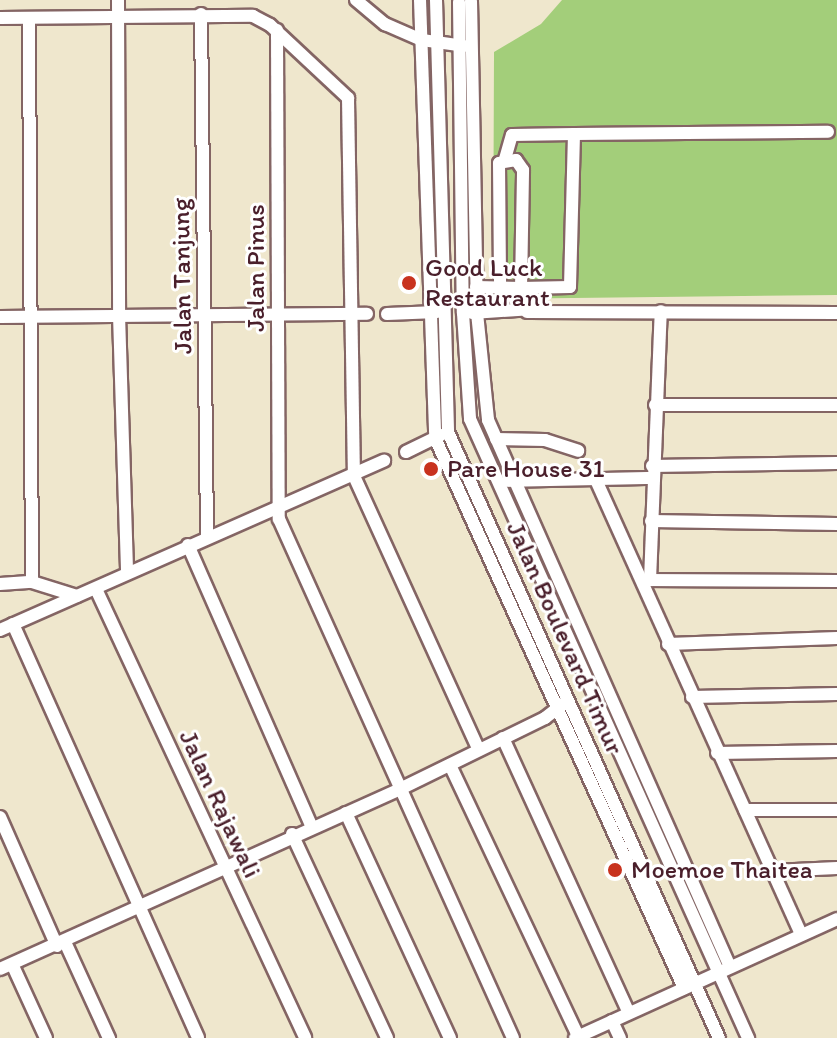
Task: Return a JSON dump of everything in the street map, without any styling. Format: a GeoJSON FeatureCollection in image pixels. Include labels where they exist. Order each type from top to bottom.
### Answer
{"type":"FeatureCollection","features":[{"type":"Feature","properties":{"kind":"street"},"geometry":{"type":"LineString","coordinates":[[118,0],[119,315],[127,571]]}},
{"type":"Feature","properties":{"kind":"street"},"geometry":{"type":"LineString","coordinates":[[356,0],[385,24],[422,40],[465,46]]}},
{"type":"Feature","properties":{"kind":"street"},"geometry":{"type":"LineString","coordinates":[[46,1038],[7,967],[311,825],[398,790],[545,718],[564,712],[435,438],[420,0]]}},
{"type":"Feature","properties":{"kind":"street"},"geometry":{"type":"LineString","coordinates":[[436,0],[468,1]]}},
{"type":"Feature","properties":{"kind":"street","name":"Jalan Boulevard Timur"},"geometry":{"type":"LineString","coordinates":[[436,0],[448,432],[569,700],[564,712],[687,985],[719,1038]]}},
{"type":"Feature","properties":{"kind":"street","name":"Jalan Boulevard Timur"},"geometry":{"type":"LineString","coordinates":[[468,1],[463,313],[470,419],[670,848]]}},
{"type":"Feature","properties":{"kind":"street"},"geometry":{"type":"LineString","coordinates":[[0,18],[201,14],[253,16],[277,30],[350,105],[349,314],[354,476],[479,750]]}},
{"type":"Feature","properties":{"kind":"street","name":"Jalan Tanjung"},"geometry":{"type":"LineString","coordinates":[[201,14],[207,536]]}},
{"type":"Feature","properties":{"kind":"street"},"geometry":{"type":"LineString","coordinates":[[29,18],[32,582]]}},
{"type":"Feature","properties":{"kind":"street","name":"Jalan Pinus"},"geometry":{"type":"LineString","coordinates":[[277,30],[277,506],[283,532],[513,1038]]}},
{"type":"Feature","properties":{"kind":"street","name":"Jalan Boulevard Timur"},"geometry":{"type":"LineString","coordinates":[[465,46],[477,313],[485,408],[512,481],[724,969],[748,1038]]}},
{"type":"Feature","properties":{"kind":"street"},"geometry":{"type":"LineString","coordinates":[[500,286],[499,163],[505,159],[512,135],[828,132]]}},
{"type":"Feature","properties":{"kind":"street"},"geometry":{"type":"LineString","coordinates":[[476,287],[570,287],[574,134]]}},
{"type":"Feature","properties":{"kind":"street"},"geometry":{"type":"LineString","coordinates":[[505,159],[522,163],[523,170],[521,288]]}},
{"type":"Feature","properties":{"kind":"street"},"geometry":{"type":"LineString","coordinates":[[645,580],[651,521],[661,311]]}},
{"type":"Feature","properties":{"kind":"street"},"geometry":{"type":"LineString","coordinates":[[387,314],[837,313]]}},
{"type":"Feature","properties":{"kind":"street"},"geometry":{"type":"LineString","coordinates":[[0,317],[367,314]]}},
{"type":"Feature","properties":{"kind":"street"},"geometry":{"type":"LineString","coordinates":[[655,405],[837,405]]}},
{"type":"Feature","properties":{"kind":"street"},"geometry":{"type":"LineString","coordinates":[[406,452],[448,432]]}},
{"type":"Feature","properties":{"kind":"street"},"geometry":{"type":"LineString","coordinates":[[496,439],[545,440],[578,451]]}},
{"type":"Feature","properties":{"kind":"street"},"geometry":{"type":"LineString","coordinates":[[0,630],[96,589],[127,571],[384,461]]}},
{"type":"Feature","properties":{"kind":"street"},"geometry":{"type":"LineString","coordinates":[[497,481],[596,480],[652,472],[837,463]]}},
{"type":"Feature","properties":{"kind":"street"},"geometry":{"type":"LineString","coordinates":[[596,480],[645,580],[668,644],[801,933]]}},
{"type":"Feature","properties":{"kind":"street"},"geometry":{"type":"LineString","coordinates":[[651,521],[837,524]]}},
{"type":"Feature","properties":{"kind":"street"},"geometry":{"type":"LineString","coordinates":[[188,545],[311,825]]}},
{"type":"Feature","properties":{"kind":"street"},"geometry":{"type":"LineString","coordinates":[[645,580],[837,581]]}},
{"type":"Feature","properties":{"kind":"street"},"geometry":{"type":"LineString","coordinates":[[0,584],[32,582],[77,596]]}},
{"type":"Feature","properties":{"kind":"street","name":"Jalan Rajawali"},"geometry":{"type":"LineString","coordinates":[[96,589],[305,1038]]}},
{"type":"Feature","properties":{"kind":"street"},"geometry":{"type":"LineString","coordinates":[[13,624],[198,1038]]}},
{"type":"Feature","properties":{"kind":"street"},"geometry":{"type":"LineString","coordinates":[[668,644],[837,638]]}},
{"type":"Feature","properties":{"kind":"street"},"geometry":{"type":"LineString","coordinates":[[692,697],[837,694]]}},
{"type":"Feature","properties":{"kind":"street"},"geometry":{"type":"LineString","coordinates":[[503,738],[627,1009]]}},
{"type":"Feature","properties":{"kind":"street"},"geometry":{"type":"LineString","coordinates":[[717,753],[837,751]]}},
{"type":"Feature","properties":{"kind":"street"},"geometry":{"type":"LineString","coordinates":[[450,765],[575,1035]]}},
{"type":"Feature","properties":{"kind":"street"},"geometry":{"type":"LineString","coordinates":[[745,810],[837,810]]}},
{"type":"Feature","properties":{"kind":"street"},"geometry":{"type":"LineString","coordinates":[[346,813],[450,1038]]}},
{"type":"Feature","properties":{"kind":"street"},"geometry":{"type":"LineString","coordinates":[[0,817],[109,1038]]}},
{"type":"Feature","properties":{"kind":"street"},"geometry":{"type":"LineString","coordinates":[[292,834],[387,1038]]}},
{"type":"Feature","properties":{"kind":"street"},"geometry":{"type":"LineString","coordinates":[[773,871],[837,868]]}},
{"type":"Feature","properties":{"kind":"street"},"geometry":{"type":"LineString","coordinates":[[575,1035],[627,1009],[837,919]]}},
{"type":"Feature","properties":{"kind":"street"},"geometry":{"type":"LineString","coordinates":[[563,1038],[612,1021],[687,985]]}},
{"type":"Feature","properties":{"kind":"street"},"geometry":{"type":"LineString","coordinates":[[612,1021],[620,1038]]}},
{"type":"Feature","properties":{"kind":"green space"},"geometry":{"type":"Polygon","coordinates":[[[562,0],[837,0],[837,295],[493,299],[494,52],[541,24],[562,0]]]}},
{"type":"Feature","properties":{"kind":"place","name":"Good Luck Restaurant"},"geometry":{"type":"Point","coordinates":[409,283]}},
{"type":"Feature","properties":{"kind":"place","name":"Pare House 31"},"geometry":{"type":"Point","coordinates":[431,469]}},
{"type":"Feature","properties":{"kind":"place","name":"Moemoe Thaitea"},"geometry":{"type":"Point","coordinates":[615,870]}}]}
